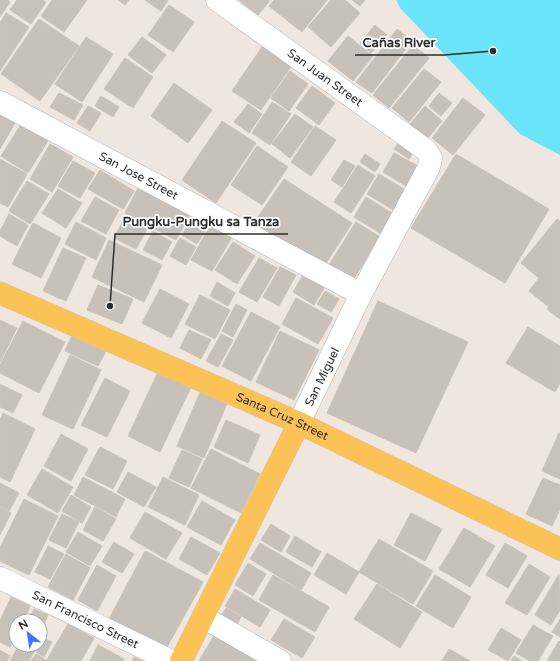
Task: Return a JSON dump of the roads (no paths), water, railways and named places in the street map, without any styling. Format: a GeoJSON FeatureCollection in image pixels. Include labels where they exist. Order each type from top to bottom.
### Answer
{"type":"FeatureCollection","features":[{"type":"Feature","properties":{"kind":"main road","name":"Santa Cruz Street"},"geometry":{"type":"LineString","coordinates":[[0,293],[299,423],[560,549]]}},
{"type":"Feature","properties":{"kind":"main road","name":"San Miguel"},"geometry":{"type":"LineString","coordinates":[[181,661],[299,423]]}},
{"type":"Feature","properties":{"kind":"street","name":"San Juan Street"},"geometry":{"type":"LineString","coordinates":[[217,0],[426,150],[431,158]]}},
{"type":"Feature","properties":{"kind":"street","name":"San Jose Street"},"geometry":{"type":"LineString","coordinates":[[0,102],[361,294]]}},
{"type":"Feature","properties":{"kind":"street","name":"San Miguel"},"geometry":{"type":"LineString","coordinates":[[299,423],[361,294],[429,167],[431,158]]}},
{"type":"Feature","properties":{"kind":"street","name":"San Francisco Street"},"geometry":{"type":"LineString","coordinates":[[0,578],[171,661]]}},
{"type":"Feature","properties":{"kind":"street"},"geometry":{"type":"LineString","coordinates":[[203,617],[280,661]]}},
{"type":"Feature","properties":{"kind":"water"},"geometry":{"type":"Polygon","coordinates":[[[396,0],[560,0],[560,155],[520,134],[401,9],[396,0]]]}},
{"type":"Feature","properties":{"kind":"place","name":"Cañas River"},"geometry":{"type":"Point","coordinates":[493,51]}},
{"type":"Feature","properties":{"kind":"place","name":"Pungku-Pungku sa Tanza"},"geometry":{"type":"Point","coordinates":[110,306]}}]}
